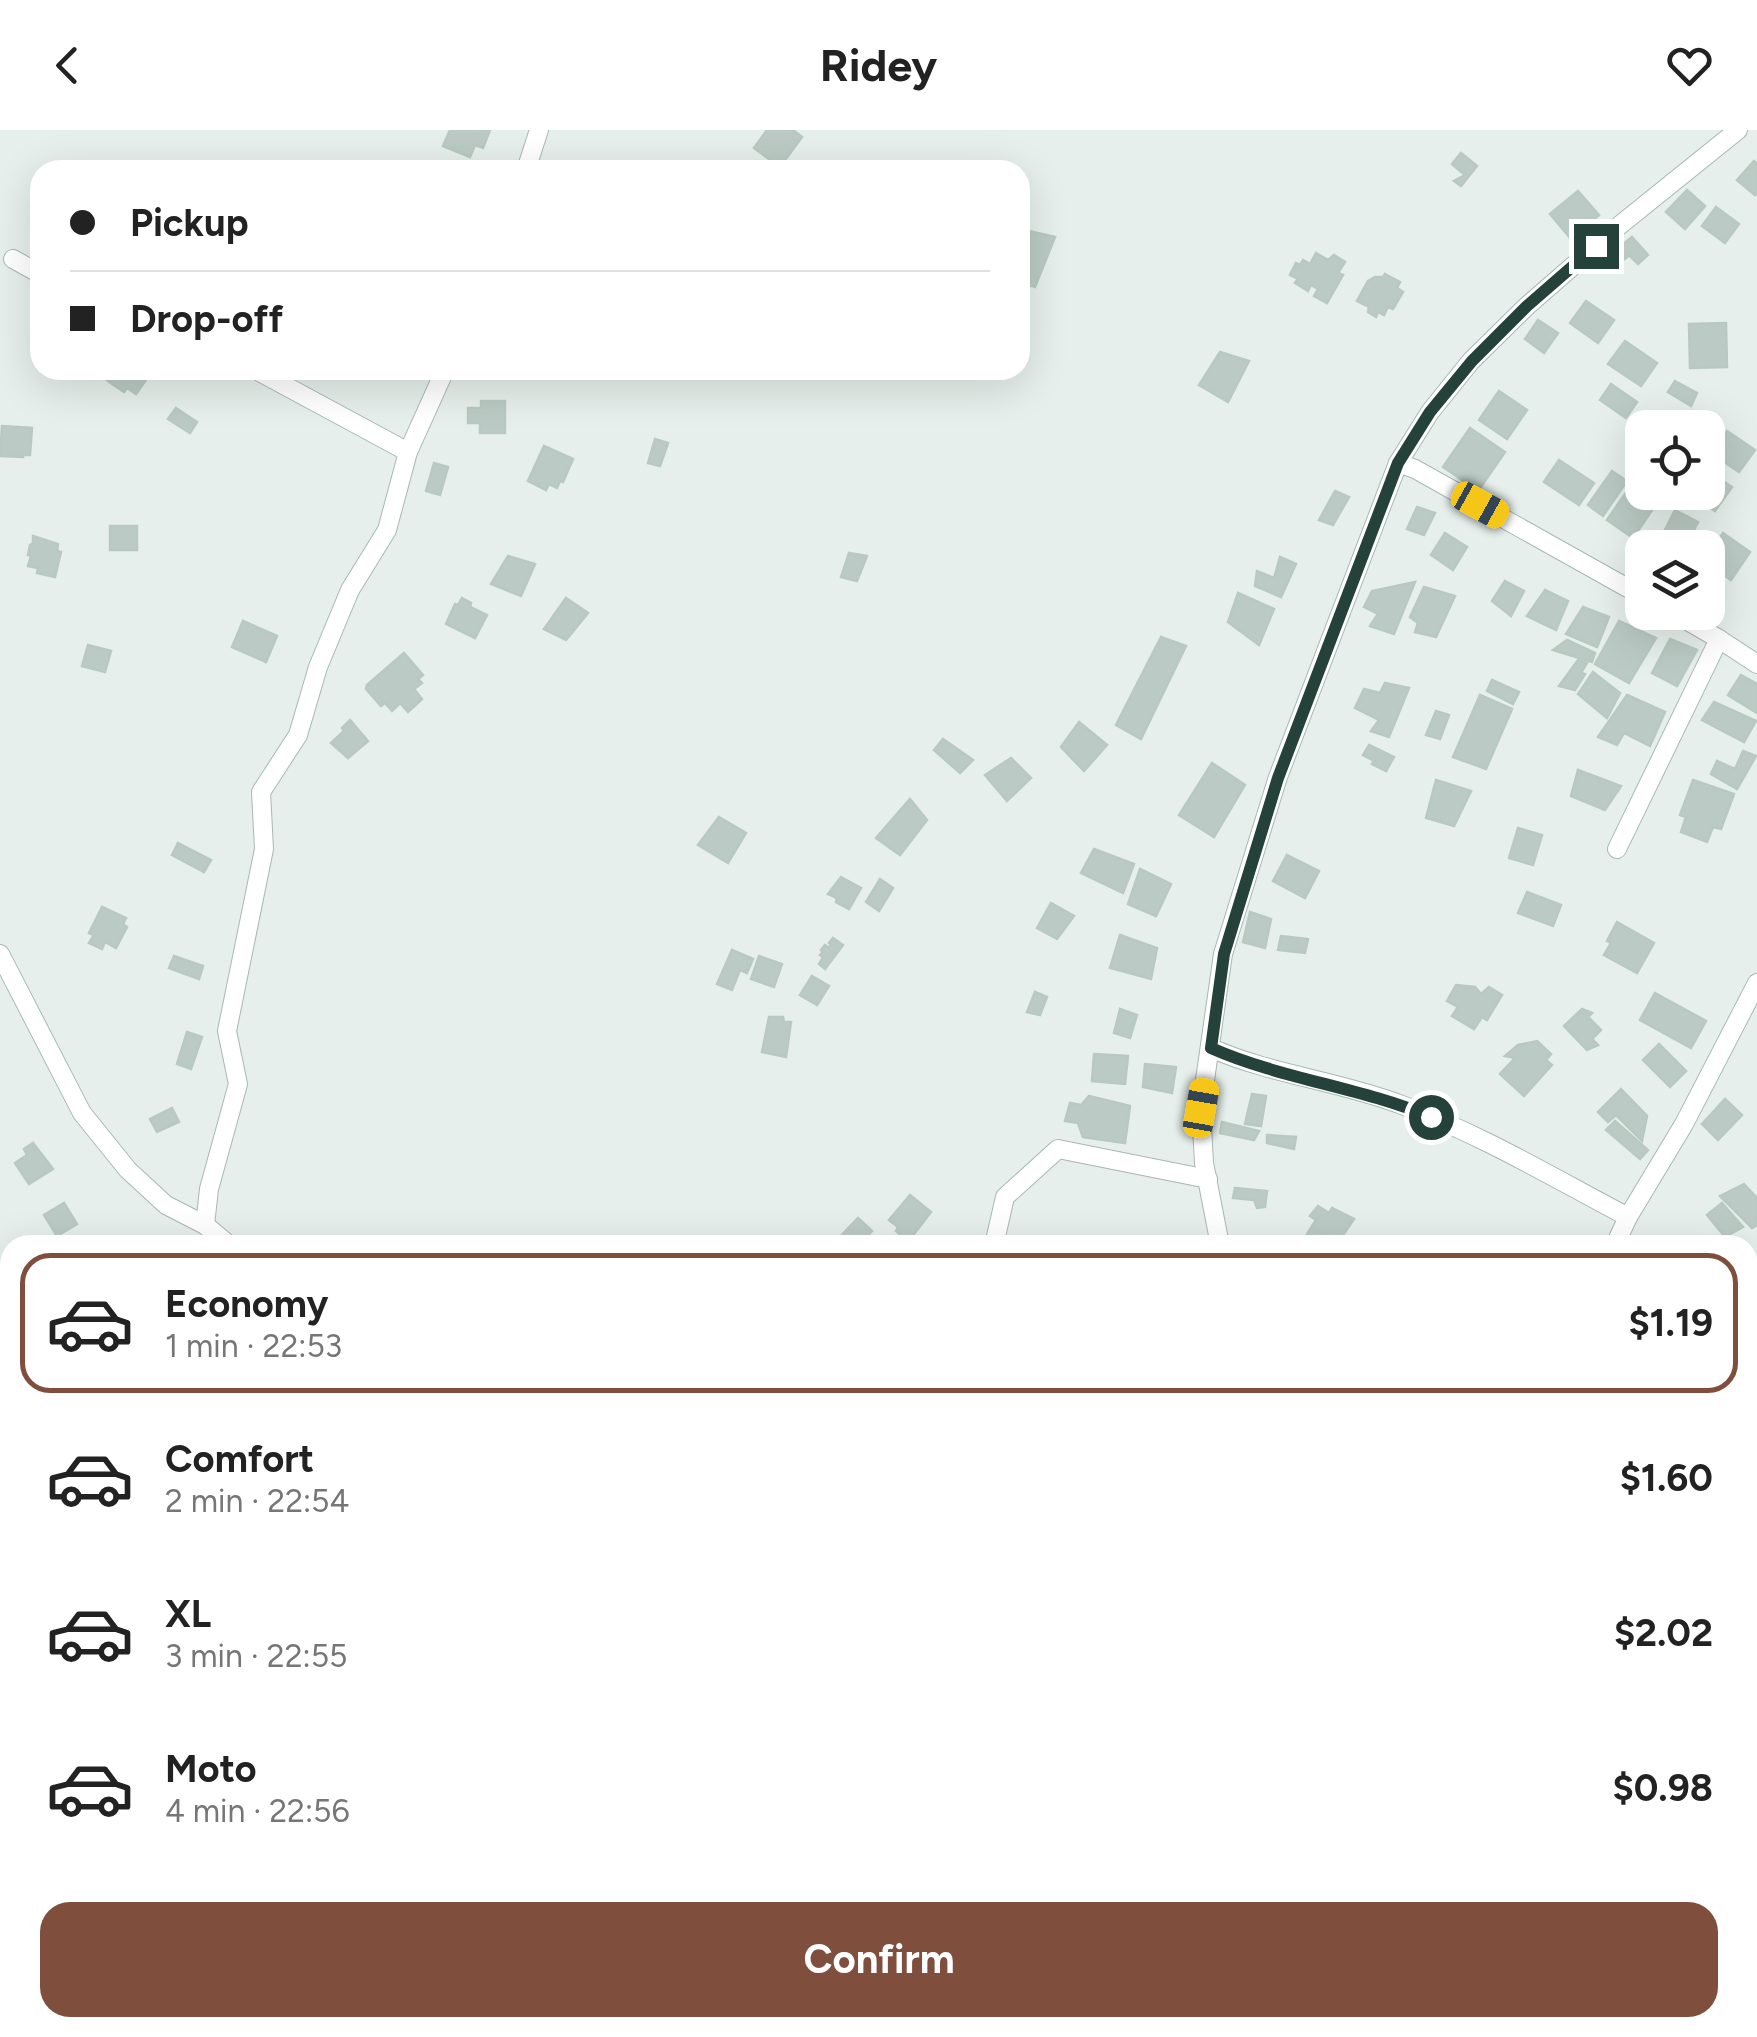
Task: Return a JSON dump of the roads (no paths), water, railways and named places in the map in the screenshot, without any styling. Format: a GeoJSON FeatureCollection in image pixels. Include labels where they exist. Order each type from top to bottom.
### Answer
{"type":"FeatureCollection","features":[{"type":"Feature","properties":{"kind":"street"},"geometry":{"type":"LineString","coordinates":[[529,160],[539,130]]}},
{"type":"Feature","properties":{"kind":"street"},"geometry":{"type":"LineString","coordinates":[[1218,1235],[1201,1108],[1224,954],[1278,778],[1398,463],[1430,412],[1513,320],[1620,225],[1738,130]]}},
{"type":"Feature","properties":{"kind":"street"},"geometry":{"type":"LineString","coordinates":[[13,259],[30,268]]}},
{"type":"Feature","properties":{"kind":"street"},"geometry":{"type":"LineString","coordinates":[[275,380],[408,452]]}},
{"type":"Feature","properties":{"kind":"street"},"geometry":{"type":"LineString","coordinates":[[205,1225],[210,1189],[238,1084],[226,1031],[264,849],[261,792],[298,734],[318,667],[350,590],[387,530],[408,452],[441,380]]}},
{"type":"Feature","properties":{"kind":"street"},"geometry":{"type":"LineString","coordinates":[[1398,463],[1625,586]]}},
{"type":"Feature","properties":{"kind":"street"},"geometry":{"type":"LineString","coordinates":[[1703,630],[1757,664]]}},
{"type":"Feature","properties":{"kind":"street"},"geometry":{"type":"LineString","coordinates":[[1617,849],[1719,639]]}},
{"type":"Feature","properties":{"kind":"street"},"geometry":{"type":"LineString","coordinates":[[0,954],[82,1112],[128,1170],[176,1212],[217,1235]]}},
{"type":"Feature","properties":{"kind":"street"},"geometry":{"type":"LineString","coordinates":[[1620,1235],[1755,992]]}},
{"type":"Feature","properties":{"kind":"street"},"geometry":{"type":"LineString","coordinates":[[1211,1048],[1239,1060],[1399,1104],[1462,1130],[1628,1217]]}},
{"type":"Feature","properties":{"kind":"street"},"geometry":{"type":"LineString","coordinates":[[996,1235],[1004,1197],[1058,1150],[1208,1179]]}}]}
